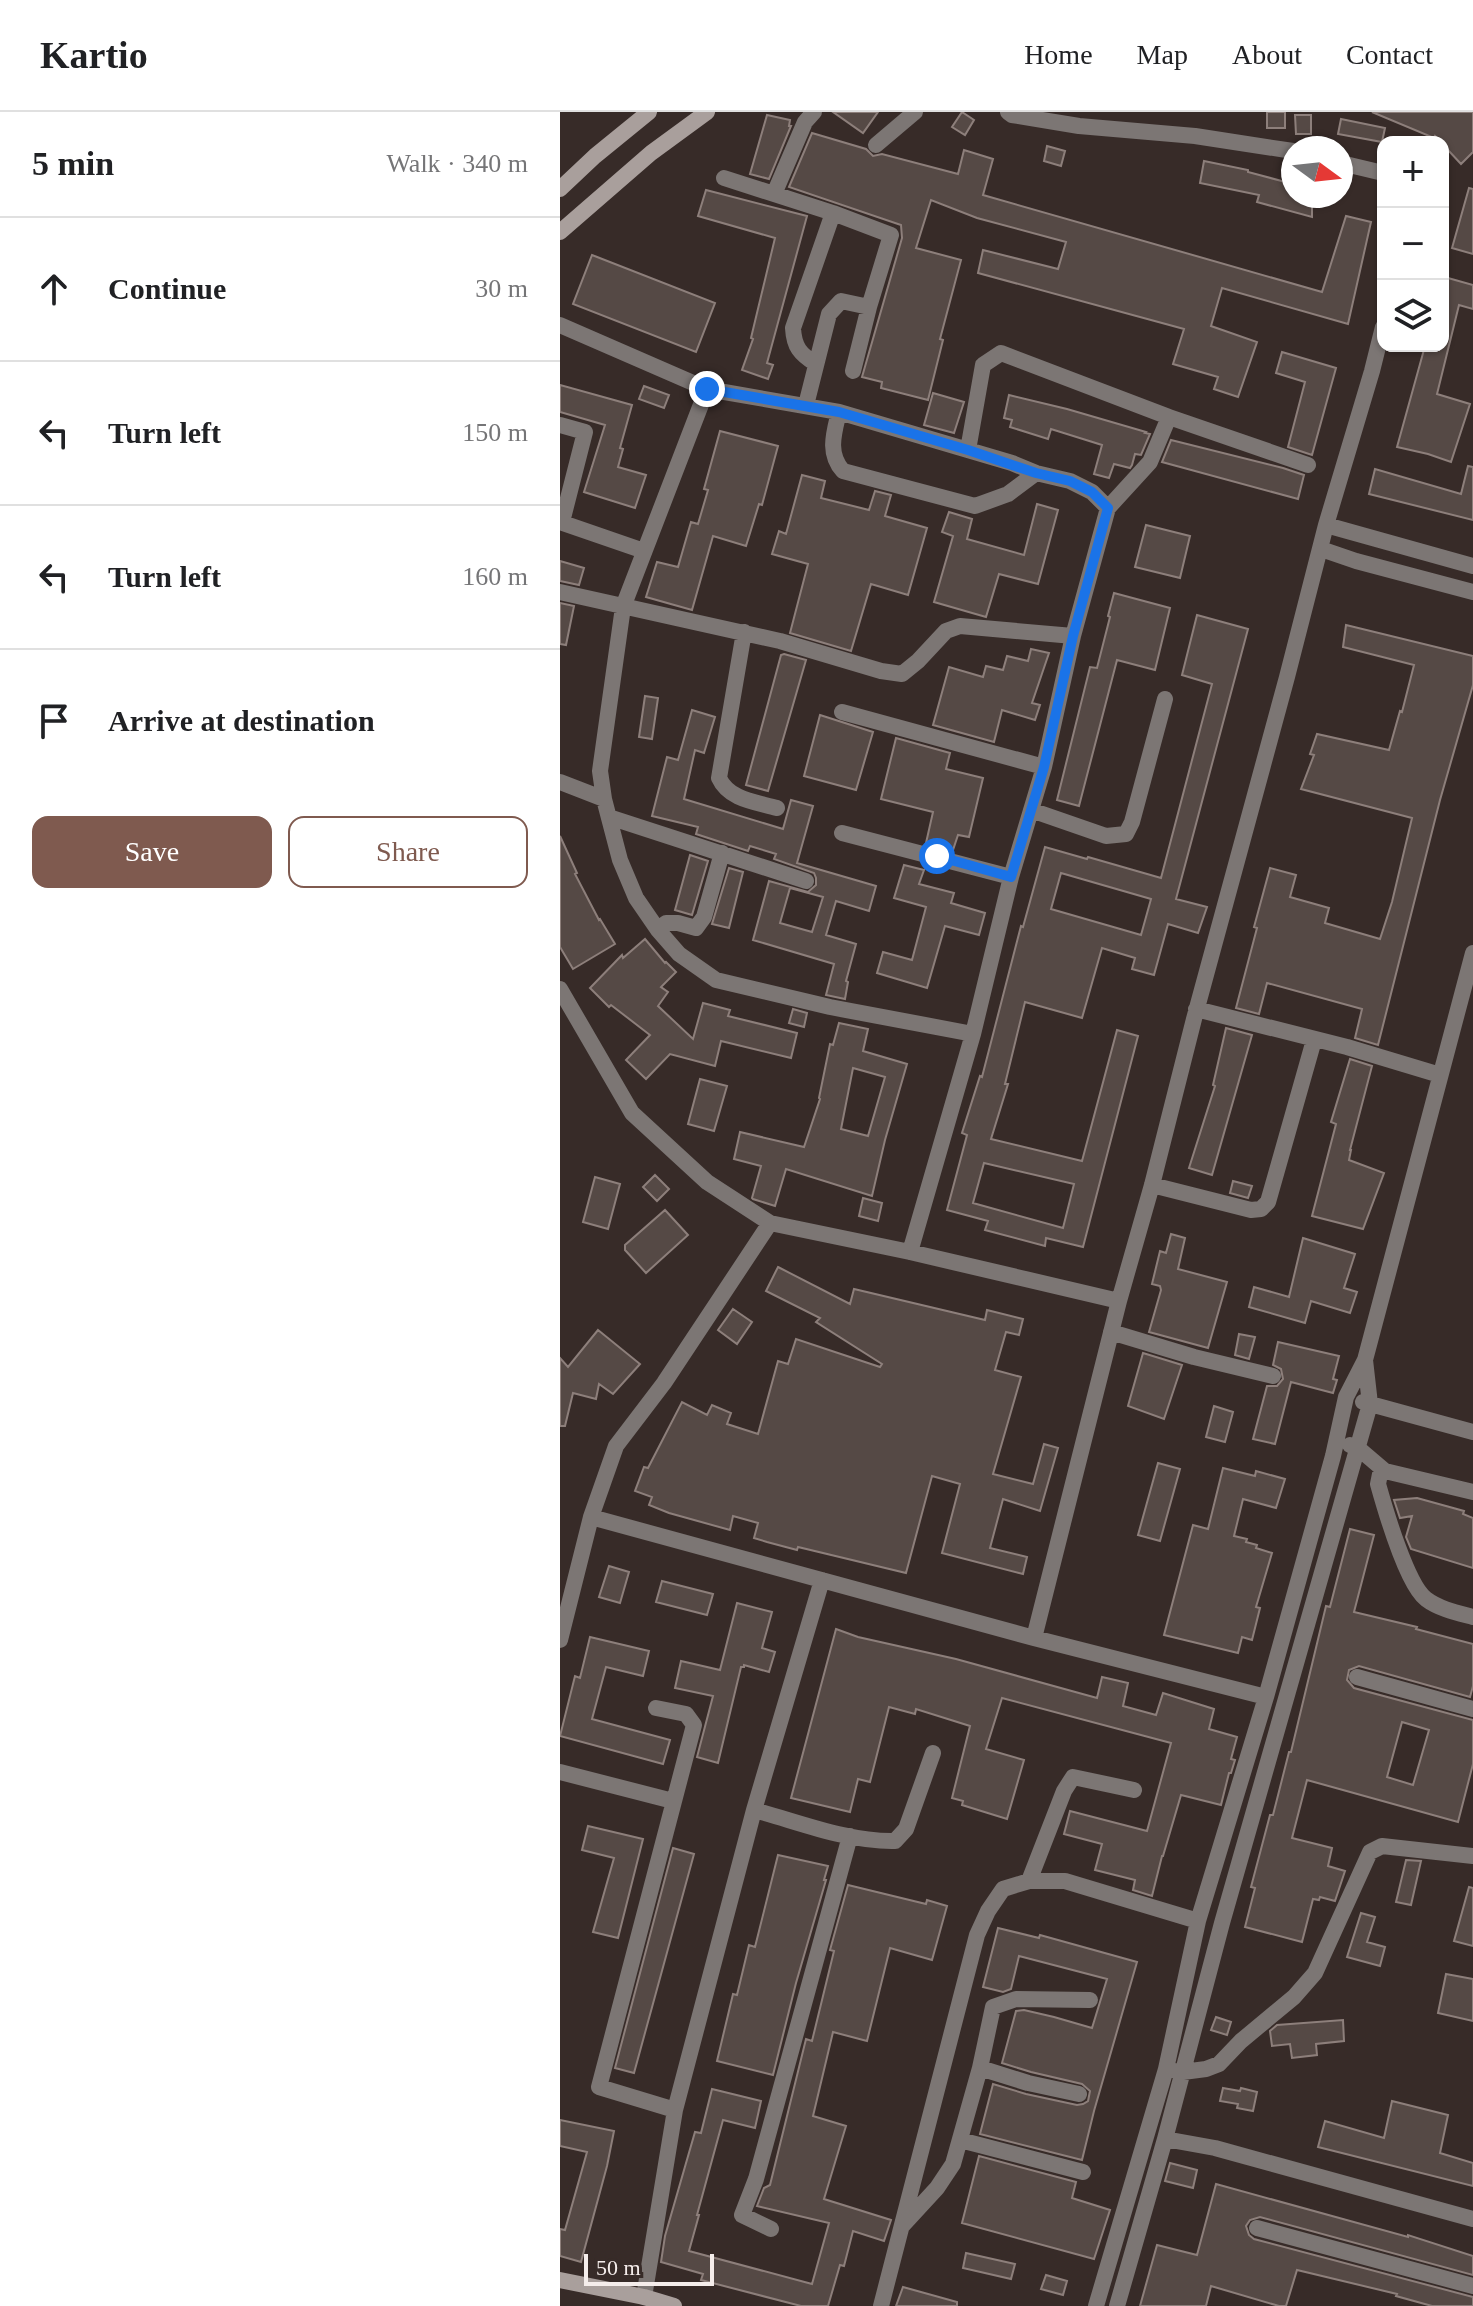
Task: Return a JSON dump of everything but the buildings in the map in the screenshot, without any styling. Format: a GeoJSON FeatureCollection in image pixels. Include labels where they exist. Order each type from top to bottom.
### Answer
{"type":"FeatureCollection","features":[{"type":"Feature","properties":{"kind":"main road"},"geometry":{"type":"LineString","coordinates":[[560,189],[649,112]]}},
{"type":"Feature","properties":{"kind":"main road"},"geometry":{"type":"LineString","coordinates":[[560,232],[651,153],[707,112]]}},
{"type":"Feature","properties":{"kind":"main road"},"geometry":{"type":"LineString","coordinates":[[560,2280],[674,2306]]}},
{"type":"Feature","properties":{"kind":"street"},"geometry":{"type":"LineString","coordinates":[[774,194],[805,122],[814,112]]}},
{"type":"Feature","properties":{"kind":"street"},"geometry":{"type":"LineString","coordinates":[[876,145],[915,112]]}},
{"type":"Feature","properties":{"kind":"street"},"geometry":{"type":"LineString","coordinates":[[1008,112],[1079,126],[1195,136],[1281,149]]}},
{"type":"Feature","properties":{"kind":"street"},"geometry":{"type":"LineString","coordinates":[[1353,166],[1377,172]]}},
{"type":"Feature","properties":{"kind":"street"},"geometry":{"type":"LineString","coordinates":[[724,178],[891,235],[853,371]]}},
{"type":"Feature","properties":{"kind":"street"},"geometry":{"type":"LineString","coordinates":[[816,364],[802,356],[794,343],[793,328],[833,213]]}},
{"type":"Feature","properties":{"kind":"street"},"geometry":{"type":"LineString","coordinates":[[806,405],[829,314],[841,301],[869,307]]}},
{"type":"Feature","properties":{"kind":"street"},"geometry":{"type":"LineString","coordinates":[[560,325],[707,389],[839,412],[968,450],[1070,481],[1092,492],[1108,508]]}},
{"type":"Feature","properties":{"kind":"street"},"geometry":{"type":"LineString","coordinates":[[1034,1638],[1196,1009],[1326,525],[1377,351]]}},
{"type":"Feature","properties":{"kind":"street"},"geometry":{"type":"LineString","coordinates":[[968,450],[983,365],[1001,353],[1169,417],[1308,465]]}},
{"type":"Feature","properties":{"kind":"street"},"geometry":{"type":"LineString","coordinates":[[707,389],[623,607],[600,771],[620,860],[636,898],[658,930],[679,954],[716,980],[830,1007],[973,1034]]}},
{"type":"Feature","properties":{"kind":"street"},"geometry":{"type":"LineString","coordinates":[[839,412],[832,443],[835,462],[843,471],[975,506],[1008,494],[1036,473]]}},
{"type":"Feature","properties":{"kind":"street"},"geometry":{"type":"LineString","coordinates":[[910,1252],[973,1034],[1108,508],[1150,462],[1169,417]]}},
{"type":"Feature","properties":{"kind":"street"},"geometry":{"type":"LineString","coordinates":[[560,425],[585,432],[561,522],[644,551]]}},
{"type":"Feature","properties":{"kind":"street"},"geometry":{"type":"LineString","coordinates":[[1326,525],[1473,566]]}},
{"type":"Feature","properties":{"kind":"street"},"geometry":{"type":"LineString","coordinates":[[1321,549],[1473,592]]}},
{"type":"Feature","properties":{"kind":"street"},"geometry":{"type":"LineString","coordinates":[[560,592],[744,632],[881,671],[902,674],[946,631],[960,626],[1073,636]]}},
{"type":"Feature","properties":{"kind":"street"},"geometry":{"type":"LineString","coordinates":[[744,632],[719,778],[723,788],[734,796],[777,808]]}},
{"type":"Feature","properties":{"kind":"street"},"geometry":{"type":"LineString","coordinates":[[1031,810],[1106,836],[1126,834],[1132,822],[1165,699]]}},
{"type":"Feature","properties":{"kind":"street"},"geometry":{"type":"LineString","coordinates":[[842,712],[1044,767]]}},
{"type":"Feature","properties":{"kind":"street"},"geometry":{"type":"LineString","coordinates":[[560,782],[604,799]]}},
{"type":"Feature","properties":{"kind":"street"},"geometry":{"type":"LineString","coordinates":[[609,817],[806,881]]}},
{"type":"Feature","properties":{"kind":"street"},"geometry":{"type":"LineString","coordinates":[[842,833],[1011,877]]}},
{"type":"Feature","properties":{"kind":"street"},"geometry":{"type":"LineString","coordinates":[[658,930],[666,923],[696,928],[704,917],[722,853]]}},
{"type":"Feature","properties":{"kind":"street"},"geometry":{"type":"LineString","coordinates":[[1117,2306],[1165,2139],[1198,1921],[1266,1697],[1346,1397],[1365,1360],[1473,953]]}},
{"type":"Feature","properties":{"kind":"street"},"geometry":{"type":"LineString","coordinates":[[560,989],[632,1113],[707,1182],[770,1223],[1119,1301]]}},
{"type":"Feature","properties":{"kind":"street"},"geometry":{"type":"LineString","coordinates":[[1196,1009],[1347,1047],[1440,1075]]}},
{"type":"Feature","properties":{"kind":"street"},"geometry":{"type":"LineString","coordinates":[[1152,1185],[1251,1210],[1261,1209],[1268,1202],[1314,1040]]}},
{"type":"Feature","properties":{"kind":"street"},"geometry":{"type":"LineString","coordinates":[[560,1640],[591,1517],[616,1446],[664,1383],[770,1223]]}},
{"type":"Feature","properties":{"kind":"street"},"geometry":{"type":"LineString","coordinates":[[1111,1332],[1273,1376]]}},
{"type":"Feature","properties":{"kind":"street"},"geometry":{"type":"LineString","coordinates":[[1096,2306],[1222,1923],[1358,1448],[1370,1404],[1365,1360]]}},
{"type":"Feature","properties":{"kind":"street"},"geometry":{"type":"LineString","coordinates":[[1346,1397],[1473,1432]]}},
{"type":"Feature","properties":{"kind":"street"},"geometry":{"type":"LineString","coordinates":[[1337,1440],[1358,1448],[1385,1471],[1473,1492]]}},
{"type":"Feature","properties":{"kind":"street"},"geometry":{"type":"LineString","coordinates":[[1385,1471],[1380,1474],[1378,1484],[1413,1584],[1425,1599],[1473,1617]]}},
{"type":"Feature","properties":{"kind":"street"},"geometry":{"type":"LineString","coordinates":[[591,1517],[1034,1638],[1266,1697]]}},
{"type":"Feature","properties":{"kind":"street"},"geometry":{"type":"LineString","coordinates":[[644,2297],[675,2110],[754,1810],[822,1580]]}},
{"type":"Feature","properties":{"kind":"street"},"geometry":{"type":"LineString","coordinates":[[1357,1677],[1473,1709]]}},
{"type":"Feature","properties":{"kind":"street"},"geometry":{"type":"LineString","coordinates":[[656,1708],[686,1714],[694,1725],[599,2087],[675,2110]]}},
{"type":"Feature","properties":{"kind":"street"},"geometry":{"type":"LineString","coordinates":[[754,1810],[850,1836],[895,1841],[906,1829],[933,1753]]}},
{"type":"Feature","properties":{"kind":"street"},"geometry":{"type":"LineString","coordinates":[[560,1772],[673,1801]]}},
{"type":"Feature","properties":{"kind":"street"},"geometry":{"type":"LineString","coordinates":[[1029,1881],[1064,1791],[1073,1777],[1134,1790]]}},
{"type":"Feature","properties":{"kind":"street"},"geometry":{"type":"LineString","coordinates":[[771,2229],[742,2215],[756,2179],[850,1836]]}},
{"type":"Feature","properties":{"kind":"street"},"geometry":{"type":"LineString","coordinates":[[1174,2070],[1206,2069],[1219,2064],[1241,2041],[1294,1997],[1315,1973],[1370,1852],[1382,1846],[1473,1856]]}},
{"type":"Feature","properties":{"kind":"street"},"geometry":{"type":"LineString","coordinates":[[881,2306],[977,1935],[1003,1889],[1029,1881],[1065,1881],[1198,1921]]}},
{"type":"Feature","properties":{"kind":"street"},"geometry":{"type":"LineString","coordinates":[[901,2227],[946,2177],[953,2164],[980,2068],[993,2007],[1016,1999],[1090,2000]]}},
{"type":"Feature","properties":{"kind":"street"},"geometry":{"type":"LineString","coordinates":[[980,2068],[1079,2094]]}},
{"type":"Feature","properties":{"kind":"street"},"geometry":{"type":"LineString","coordinates":[[1165,2139],[1215,2148],[1473,2219]]}},
{"type":"Feature","properties":{"kind":"street"},"geometry":{"type":"LineString","coordinates":[[960,2140],[1083,2172]]}},
{"type":"Feature","properties":{"kind":"street"},"geometry":{"type":"LineString","coordinates":[[1257,2228],[1473,2286]]}},
{"type":"Feature","properties":{"kind":"route"},"geometry":{"type":"LineString","coordinates":[[707,389],[839,412],[1012,463],[1036,473],[1070,481],[1092,492],[1108,508],[1073,636],[1044,767],[1011,877],[937,856]]}}]}
